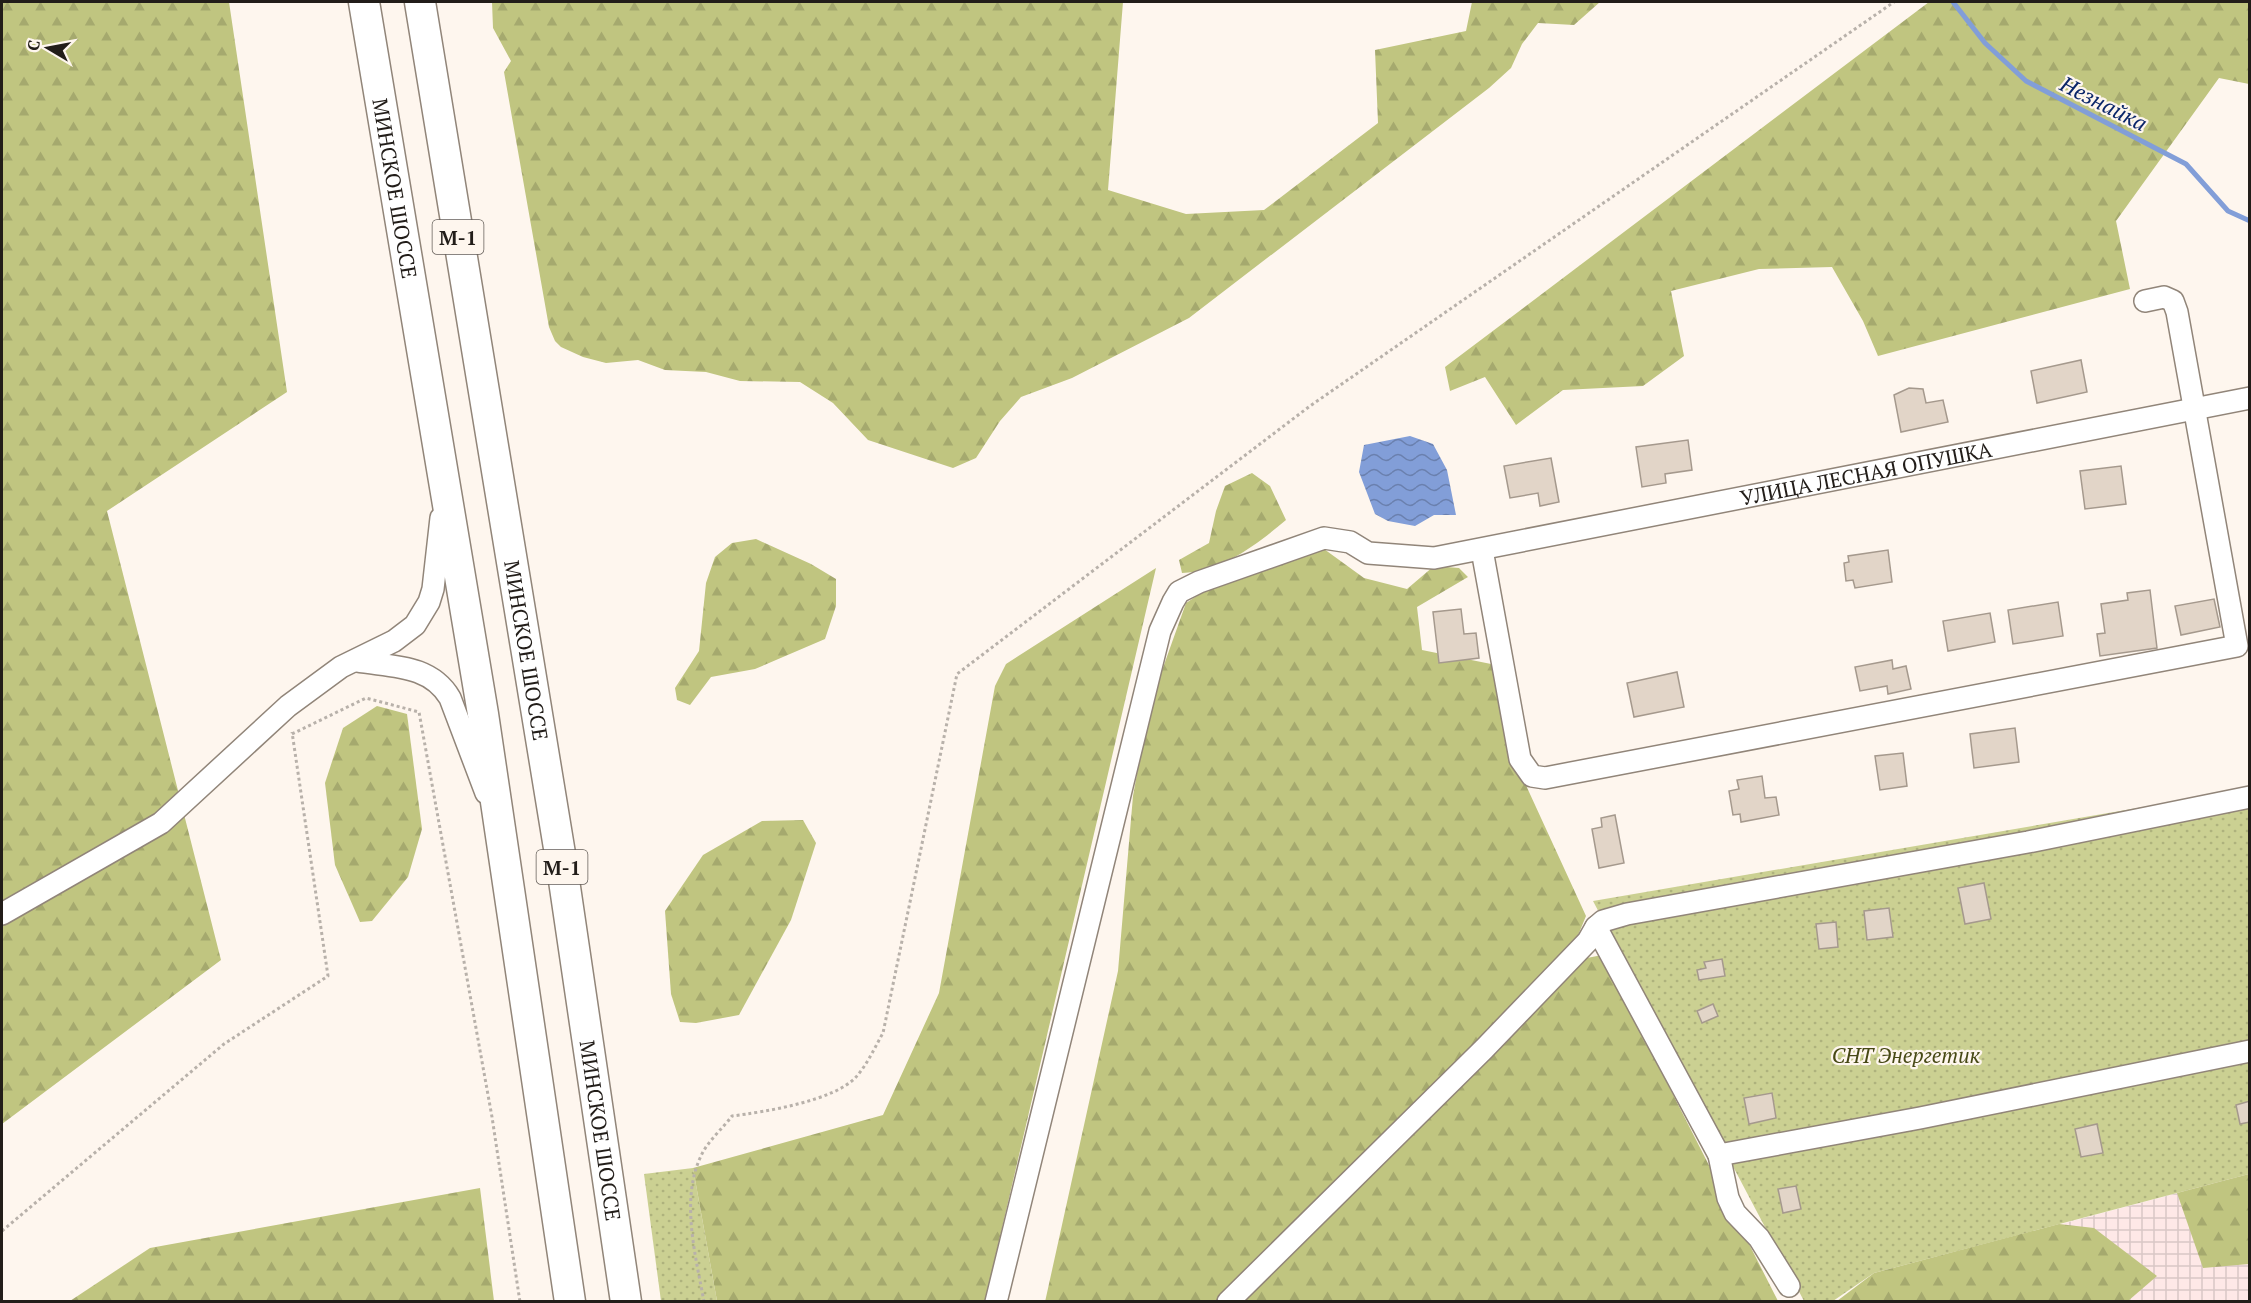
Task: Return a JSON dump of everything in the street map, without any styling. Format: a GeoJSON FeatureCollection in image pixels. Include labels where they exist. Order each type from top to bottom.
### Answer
{"type":"FeatureCollection","features":[{"type":"Feature","properties":{"kind":"highway","name":"МИНСКОЕ ШОССЕ"},"geometry":{"type":"LineString","coordinates":[[364,2],[499,823],[570,1302]]}},
{"type":"Feature","properties":{"kind":"highway","name":"МИНСКОЕ ШОССЕ"},"geometry":{"type":"LineString","coordinates":[[420,2],[561,860],[626,1302]]}},
{"type":"Feature","properties":{"kind":"street"},"geometry":{"type":"LineString","coordinates":[[426,40],[433,2]]}},
{"type":"Feature","properties":{"kind":"street"},"geometry":{"type":"LineString","coordinates":[[1482,550],[1520,759],[1532,776],[1545,778],[2243,644],[2193,410],[2173,301],[2164,297],[2145,301]]}},
{"type":"Feature","properties":{"kind":"street","name":"УЛИЦА ЛЕСНАЯ ОПУШКА"},"geometry":{"type":"LineString","coordinates":[[996,1302],[1148,680],[1165,619],[1179,592],[1199,582],[1324,538],[1350,543],[1368,553],[1434,558],[2250,398]]}},
{"type":"Feature","properties":{"kind":"street"},"geometry":{"type":"LineString","coordinates":[[2,914],[161,823],[288,706],[341,667],[357,661],[367,652],[394,640],[415,625],[429,602],[437,570],[442,472]]}},
{"type":"Feature","properties":{"kind":"street"},"geometry":{"type":"LineString","coordinates":[[357,661],[411,668],[428,676],[446,691],[499,823]]}},
{"type":"Feature","properties":{"kind":"street"},"geometry":{"type":"LineString","coordinates":[[1228,1302],[1484,1048],[1588,941],[1596,927],[1603,921],[1627,914],[2028,842],[2250,797]]}},
{"type":"Feature","properties":{"kind":"street"},"geometry":{"type":"LineString","coordinates":[[1596,927],[1719,1155],[1728,1198],[1735,1213],[1759,1238],[1789,1286]]}},
{"type":"Feature","properties":{"kind":"street"},"geometry":{"type":"LineString","coordinates":[[1719,1155],[1932,1116],[2250,1051]]}},
{"type":"Feature","properties":{"kind":"path"},"geometry":{"type":"LineString","coordinates":[[292,734],[366,698],[419,712],[492,1117],[520,1302]]}},
{"type":"Feature","properties":{"kind":"path"},"geometry":{"type":"LineString","coordinates":[[2,1231],[224,1044],[328,976],[288,706]]}},
{"type":"Feature","properties":{"kind":"shaded area"},"geometry":{"type":"Polygon","coordinates":[[[2249,1174],[2249,1301],[1979,1301],[1963,1250],[2249,1174]]]}},
{"type":"Feature","properties":{"kind":"green space"},"geometry":{"type":"Polygon","coordinates":[[[2,2],[229,2],[287,392],[107,511],[221,960],[2,1124],[2,2]]]}},
{"type":"Feature","properties":{"kind":"green space"},"geometry":{"type":"Polygon","coordinates":[[[492,2],[1123,2],[1108,190],[1186,214],[1264,210],[1378,123],[1375,50],[1466,31],[1472,2],[1600,2],[1574,25],[1538,23],[1522,44],[1511,68],[1489,88],[1189,318],[1072,378],[1021,397],[1000,421],[976,458],[953,468],[868,440],[833,403],[800,382],[740,381],[706,372],[665,370],[638,360],[606,363],[583,357],[561,347],[555,341],[549,327],[504,72],[511,61],[493,28],[492,2]]]}},
{"type":"Feature","properties":{"kind":"green space"},"geometry":{"type":"Polygon","coordinates":[[[1929,2],[2249,2],[2249,84],[2219,78],[2116,221],[2130,289],[1878,356],[1863,321],[1832,267],[1759,269],[1671,291],[1684,356],[1643,386],[1563,390],[1516,425],[1485,377],[1450,391],[1445,367],[1929,2]]]}},
{"type":"Feature","properties":{"kind":"green space"},"geometry":{"type":"Polygon","coordinates":[[[1252,473],[1270,486],[1286,520],[1263,539],[1225,562],[1182,573],[1179,560],[1209,543],[1216,511],[1225,486],[1252,473]]]}},
{"type":"Feature","properties":{"kind":"green space"},"geometry":{"type":"Polygon","coordinates":[[[756,539],[811,564],[836,579],[836,606],[825,639],[755,669],[711,677],[690,705],[677,700],[675,688],[699,651],[706,583],[715,557],[732,543],[756,539]]]}},
{"type":"Feature","properties":{"kind":"green space"},"geometry":{"type":"Polygon","coordinates":[[[1324,549],[1364,578],[1407,589],[1434,566],[1459,568],[1468,577],[1417,607],[1422,650],[1496,665],[1512,755],[1586,916],[1567,962],[1602,955],[1778,1301],[1045,1302],[1118,971],[1133,796],[1149,707],[1186,603],[1209,588],[1324,549]]]}},
{"type":"Feature","properties":{"kind":"green space"},"geometry":{"type":"Polygon","coordinates":[[[1156,568],[985,1301],[717,1301],[693,1168],[883,1115],[939,993],[995,686],[1006,664],[1156,568]]]}},
{"type":"Feature","properties":{"kind":"green space"},"geometry":{"type":"Polygon","coordinates":[[[377,706],[407,714],[422,829],[408,877],[372,921],[360,922],[335,865],[325,783],[343,728],[377,706]]]}},
{"type":"Feature","properties":{"kind":"green space","name":"СНТ Энергетик"},"geometry":{"type":"Polygon","coordinates":[[[2249,789],[2249,1174],[1874,1273],[1833,1301],[1804,1301],[1593,901],[2249,789]]]}},
{"type":"Feature","properties":{"kind":"green space"},"geometry":{"type":"Polygon","coordinates":[[[803,820],[816,843],[791,920],[739,1015],[696,1023],[680,1022],[671,994],[665,911],[703,855],[762,821],[803,820]]]}},
{"type":"Feature","properties":{"kind":"green space"},"geometry":{"type":"Polygon","coordinates":[[[693,1168],[717,1301],[661,1301],[644,1174],[693,1168]]]}},
{"type":"Feature","properties":{"kind":"green space"},"geometry":{"type":"Polygon","coordinates":[[[2249,1174],[2249,1264],[2203,1268],[2177,1193],[2249,1174]]]}},
{"type":"Feature","properties":{"kind":"green space"},"geometry":{"type":"Polygon","coordinates":[[[480,1188],[494,1301],[70,1301],[150,1248],[480,1188]]]}},
{"type":"Feature","properties":{"kind":"green space"},"geometry":{"type":"Polygon","coordinates":[[[2059,1224],[2094,1228],[2157,1276],[2128,1301],[1837,1301],[1874,1273],[2059,1224]]]}},
{"type":"Feature","properties":{"kind":"water"},"geometry":{"type":"Polygon","coordinates":[[[1410,436],[1433,444],[1447,470],[1456,515],[1434,515],[1415,526],[1388,521],[1375,514],[1359,472],[1364,445],[1410,436]]]}},
{"type":"Feature","properties":{"kind":"building"},"geometry":{"type":"Polygon","coordinates":[[[2081,360],[2087,392],[2037,403],[2031,371],[2081,360]]]}},
{"type":"Feature","properties":{"kind":"building"},"geometry":{"type":"Polygon","coordinates":[[[1909,388],[1923,389],[1926,403],[1943,400],[1948,422],[1901,432],[1894,395],[1909,388]]]}},
{"type":"Feature","properties":{"kind":"building"},"geometry":{"type":"Polygon","coordinates":[[[1688,440],[1692,470],[1665,474],[1666,483],[1642,487],[1636,447],[1688,440]]]}},
{"type":"Feature","properties":{"kind":"building"},"geometry":{"type":"Polygon","coordinates":[[[1551,458],[1559,502],[1540,506],[1538,493],[1510,498],[1504,466],[1551,458]]]}},
{"type":"Feature","properties":{"kind":"building"},"geometry":{"type":"Polygon","coordinates":[[[2121,466],[2126,504],[2085,509],[2080,471],[2121,466]]]}},
{"type":"Feature","properties":{"kind":"building"},"geometry":{"type":"Polygon","coordinates":[[[1888,550],[1892,582],[1855,588],[1853,580],[1846,581],[1844,563],[1849,562],[1848,556],[1888,550]]]}},
{"type":"Feature","properties":{"kind":"building"},"geometry":{"type":"Polygon","coordinates":[[[2150,590],[2157,648],[2100,656],[2097,634],[2105,633],[2101,604],[2128,600],[2127,593],[2150,590]]]}},
{"type":"Feature","properties":{"kind":"building"},"geometry":{"type":"Polygon","coordinates":[[[2214,599],[2220,627],[2181,635],[2175,606],[2214,599]]]}},
{"type":"Feature","properties":{"kind":"building"},"geometry":{"type":"Polygon","coordinates":[[[2058,602],[2063,636],[2013,644],[2008,610],[2058,602]]]}},
{"type":"Feature","properties":{"kind":"building"},"geometry":{"type":"Polygon","coordinates":[[[1461,609],[1464,634],[1476,633],[1479,658],[1439,663],[1433,612],[1461,609]]]}},
{"type":"Feature","properties":{"kind":"building"},"geometry":{"type":"Polygon","coordinates":[[[1990,613],[1995,642],[1948,651],[1943,621],[1990,613]]]}},
{"type":"Feature","properties":{"kind":"building"},"geometry":{"type":"Polygon","coordinates":[[[1892,660],[1893,669],[1906,666],[1911,689],[1888,694],[1887,686],[1860,691],[1855,667],[1892,660]]]}},
{"type":"Feature","properties":{"kind":"building"},"geometry":{"type":"Polygon","coordinates":[[[1677,672],[1684,707],[1634,717],[1627,683],[1677,672]]]}},
{"type":"Feature","properties":{"kind":"building"},"geometry":{"type":"Polygon","coordinates":[[[2015,728],[2019,762],[1974,768],[1970,734],[2015,728]]]}},
{"type":"Feature","properties":{"kind":"building"},"geometry":{"type":"Polygon","coordinates":[[[1903,753],[1907,786],[1880,790],[1875,756],[1903,753]]]}},
{"type":"Feature","properties":{"kind":"building"},"geometry":{"type":"Polygon","coordinates":[[[1762,776],[1765,798],[1776,797],[1779,815],[1741,822],[1740,814],[1733,815],[1729,791],[1739,789],[1737,780],[1762,776]]]}},
{"type":"Feature","properties":{"kind":"building"},"geometry":{"type":"Polygon","coordinates":[[[1615,815],[1624,863],[1599,868],[1592,829],[1602,827],[1601,818],[1615,815]]]}},
{"type":"Feature","properties":{"kind":"building"},"geometry":{"type":"Polygon","coordinates":[[[1984,883],[1991,919],[1965,924],[1958,888],[1984,883]]]}},
{"type":"Feature","properties":{"kind":"building"},"geometry":{"type":"Polygon","coordinates":[[[1889,908],[1893,937],[1867,940],[1864,911],[1889,908]]]}},
{"type":"Feature","properties":{"kind":"building"},"geometry":{"type":"Polygon","coordinates":[[[1836,922],[1838,947],[1819,949],[1816,924],[1836,922]]]}},
{"type":"Feature","properties":{"kind":"building"},"geometry":{"type":"Polygon","coordinates":[[[1722,959],[1725,976],[1699,980],[1697,970],[1706,968],[1704,962],[1722,959]]]}},
{"type":"Feature","properties":{"kind":"building"},"geometry":{"type":"Polygon","coordinates":[[[1713,1004],[1718,1016],[1702,1023],[1697,1011],[1713,1004]]]}},
{"type":"Feature","properties":{"kind":"building"},"geometry":{"type":"Polygon","coordinates":[[[1772,1093],[1776,1118],[1749,1124],[1744,1098],[1772,1093]]]}},
{"type":"Feature","properties":{"kind":"building"},"geometry":{"type":"Polygon","coordinates":[[[2250,1101],[2250,1122],[2240,1124],[2236,1105],[2250,1101]]]}},
{"type":"Feature","properties":{"kind":"building"},"geometry":{"type":"Polygon","coordinates":[[[2097,1124],[2103,1153],[2081,1157],[2075,1129],[2097,1124]]]}},
{"type":"Feature","properties":{"kind":"building"},"geometry":{"type":"Polygon","coordinates":[[[1796,1186],[1801,1209],[1783,1213],[1778,1189],[1796,1186]]]}},
{"type":"Feature","properties":{"kind":"waterway","name":"Незнайка"},"geometry":{"type":"LineString","coordinates":[[1953,2],[1985,43],[2026,81],[2186,164],[2228,211],[2250,221]]}}]}
